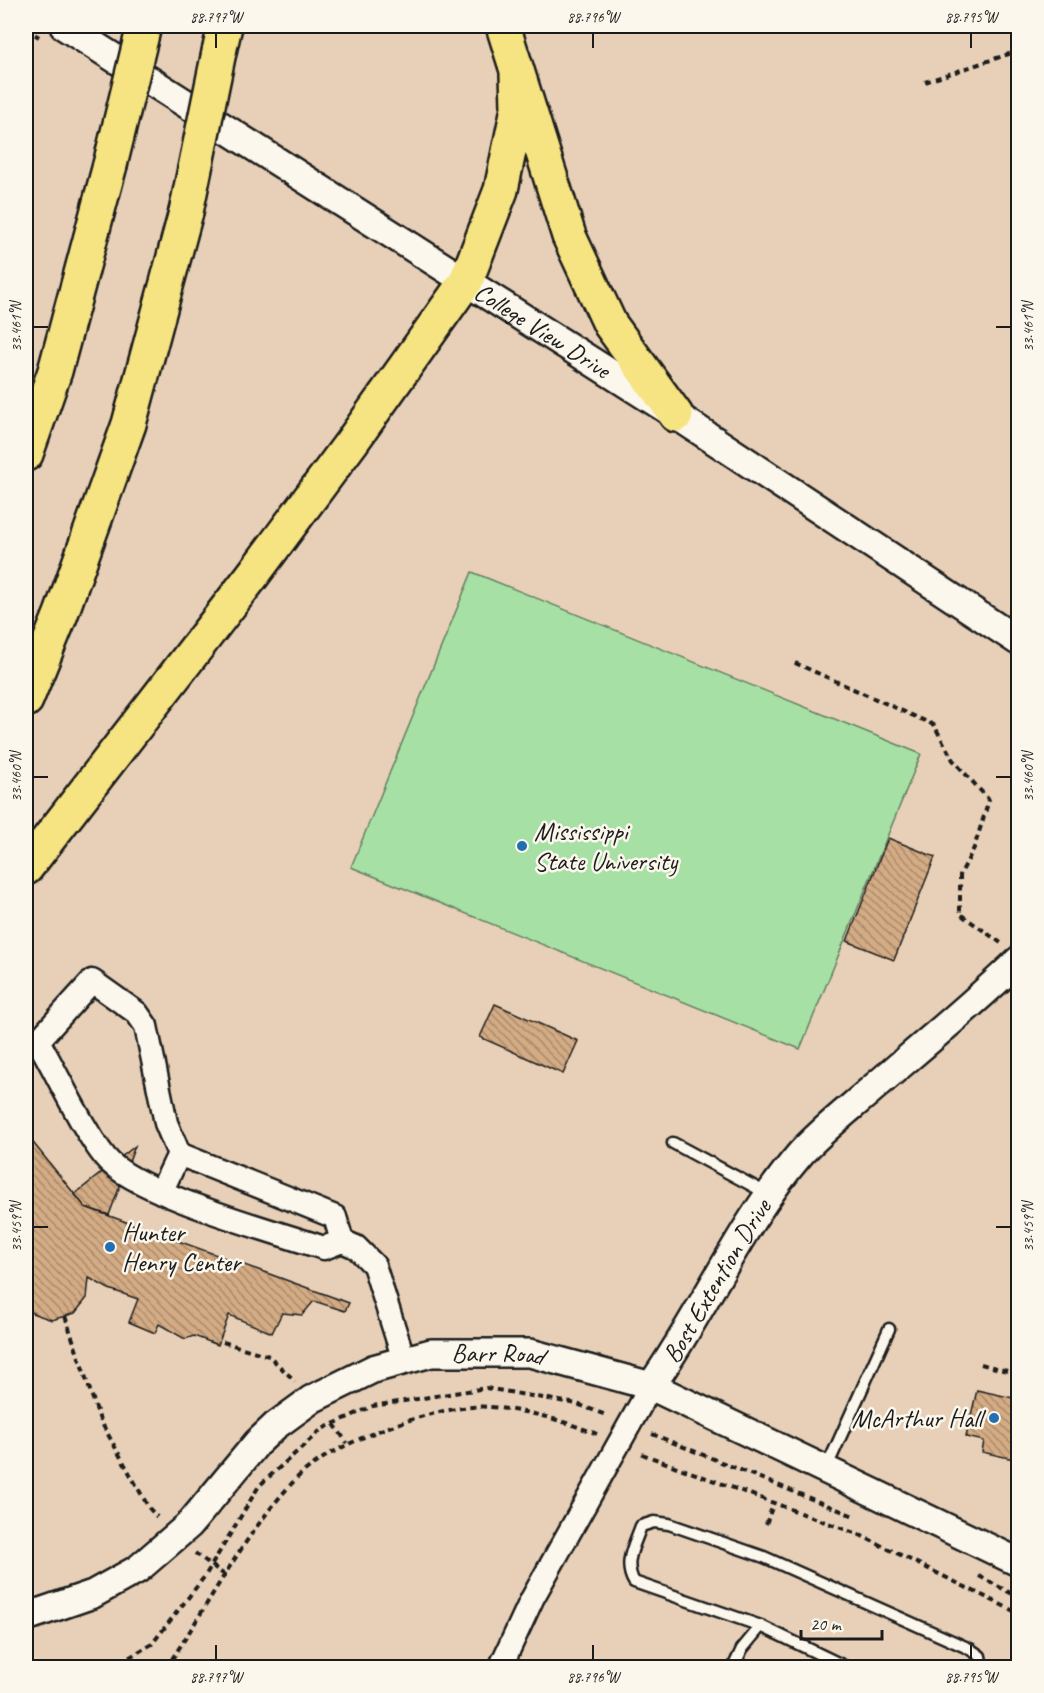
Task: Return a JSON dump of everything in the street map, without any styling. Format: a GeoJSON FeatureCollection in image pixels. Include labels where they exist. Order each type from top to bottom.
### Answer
{"type":"FeatureCollection","features":[{"type":"Feature","properties":{"kind":"main road"},"geometry":{"type":"LineString","coordinates":[[26,454],[55,371],[144,26]]}},
{"type":"Feature","properties":{"kind":"main road"},"geometry":{"type":"LineString","coordinates":[[503,26],[569,236],[610,324],[676,415]]}},
{"type":"Feature","properties":{"kind":"main road"},"geometry":{"type":"LineString","coordinates":[[26,700],[61,614],[129,424],[186,212],[222,39]]}},
{"type":"Feature","properties":{"kind":"main road"},"geometry":{"type":"LineString","coordinates":[[26,868],[252,576],[351,443],[466,281],[501,190],[518,108],[517,73]]}},
{"type":"Feature","properties":{"kind":"main road"},"geometry":{"type":"LineString","coordinates":[[26,421],[55,371]]}},
{"type":"Feature","properties":{"kind":"street","name":"College View Drive"},"geometry":{"type":"LineString","coordinates":[[64,26],[676,415],[1018,640]]}},
{"type":"Feature","properties":{"kind":"street","name":"Bost Extention Drive"},"geometry":{"type":"LineString","coordinates":[[500,1668],[532,1599],[628,1423],[673,1354],[769,1194],[802,1152],[837,1119],[972,1005],[1010,953]]}},
{"type":"Feature","properties":{"kind":"street"},"geometry":{"type":"LineString","coordinates":[[342,1241],[335,1217],[179,1154],[166,1123],[146,1026],[137,1013],[92,981],[32,1048],[105,1157],[118,1170],[161,1192],[324,1248],[342,1241],[356,1247],[374,1264],[404,1360]]}},
{"type":"Feature","properties":{"kind":"street"},"geometry":{"type":"LineString","coordinates":[[161,1192],[179,1154]]}},
{"type":"Feature","properties":{"kind":"street","name":"Barr Road"},"geometry":{"type":"LineString","coordinates":[[26,1617],[64,1606],[138,1569],[175,1538],[257,1443],[294,1411],[349,1379],[431,1353],[531,1353],[651,1386],[1018,1562]]}},
{"type":"Feature","properties":{"kind":"lane"},"geometry":{"type":"LineString","coordinates":[[673,1143],[769,1194]]}},
{"type":"Feature","properties":{"kind":"lane"},"geometry":{"type":"LineString","coordinates":[[826,1469],[889,1329]]}},
{"type":"Feature","properties":{"kind":"lane"},"geometry":{"type":"LineString","coordinates":[[848,1668],[761,1626],[634,1582],[628,1572],[629,1559],[641,1526],[654,1522],[669,1524],[764,1557],[970,1649],[980,1656],[982,1668]]}},
{"type":"Feature","properties":{"kind":"lane"},"geometry":{"type":"LineString","coordinates":[[733,1668],[742,1649],[761,1626]]}},
{"type":"Feature","properties":{"kind":"path"},"geometry":{"type":"LineString","coordinates":[[925,82],[1018,51]]}},
{"type":"Feature","properties":{"kind":"path"},"geometry":{"type":"LineString","coordinates":[[795,663],[934,725],[953,760],[989,800],[974,848],[960,875],[960,914],[1010,953]]}},
{"type":"Feature","properties":{"kind":"path"},"geometry":{"type":"LineString","coordinates":[[65,1316],[100,1420],[149,1508],[175,1538],[226,1576]]}},
{"type":"Feature","properties":{"kind":"path"},"geometry":{"type":"LineString","coordinates":[[981,1364],[1018,1374]]}},
{"type":"Feature","properties":{"kind":"path"},"geometry":{"type":"LineString","coordinates":[[111,1668],[152,1644],[211,1565],[259,1486],[322,1429],[373,1406],[486,1388],[577,1404],[867,1522]]}},
{"type":"Feature","properties":{"kind":"path"},"geometry":{"type":"LineString","coordinates":[[766,1524],[774,1502]]}},
{"type":"Feature","properties":{"kind":"path"},"geometry":{"type":"LineString","coordinates":[[969,1571],[1018,1597]]}},
{"type":"Feature","properties":{"kind":"shaded area","name":"Mississippi State University"},"geometry":{"type":"Polygon","coordinates":[[[26,26],[1018,26],[1018,1667],[26,1667],[26,26]]]}},
{"type":"Feature","properties":{"kind":"green space"},"geometry":{"type":"Polygon","coordinates":[[[472,572],[921,754],[800,1049],[351,867],[472,572]]]}},
{"type":"Feature","properties":{"kind":"building"},"geometry":{"type":"Polygon","coordinates":[[[888,838],[935,857],[894,960],[847,941],[888,838]]]}},
{"type":"Feature","properties":{"kind":"building"},"geometry":{"type":"Polygon","coordinates":[[[495,1004],[578,1041],[563,1074],[480,1037],[495,1004]]]}},
{"type":"Feature","properties":{"kind":"building","name":"Hunter Henry Center"},"geometry":{"type":"Polygon","coordinates":[[[26,1134],[85,1207],[349,1303],[345,1311],[314,1301],[302,1315],[282,1313],[272,1333],[229,1315],[218,1345],[194,1336],[185,1339],[159,1324],[155,1333],[129,1322],[138,1299],[109,1289],[89,1278],[87,1298],[75,1313],[52,1320],[32,1313],[26,1307],[26,1134]]]}},
{"type":"Feature","properties":{"kind":"building"},"geometry":{"type":"Polygon","coordinates":[[[135,1146],[109,1215],[85,1207],[75,1194],[135,1146]]]}},
{"type":"Feature","properties":{"kind":"building","name":"McArthur Hall"},"geometry":{"type":"Polygon","coordinates":[[[977,1390],[1018,1399],[1018,1460],[982,1452],[984,1441],[966,1437],[977,1390]]]}},
{"type":"Feature","properties":{"kind":"place","name":"Mississippi State University"},"geometry":{"type":"Point","coordinates":[522,846]}},
{"type":"Feature","properties":{"kind":"place","name":"Hunter Henry Center"},"geometry":{"type":"Point","coordinates":[110,1247]}},
{"type":"Feature","properties":{"kind":"place","name":"McArthur Hall"},"geometry":{"type":"Point","coordinates":[994,1418]}}]}
